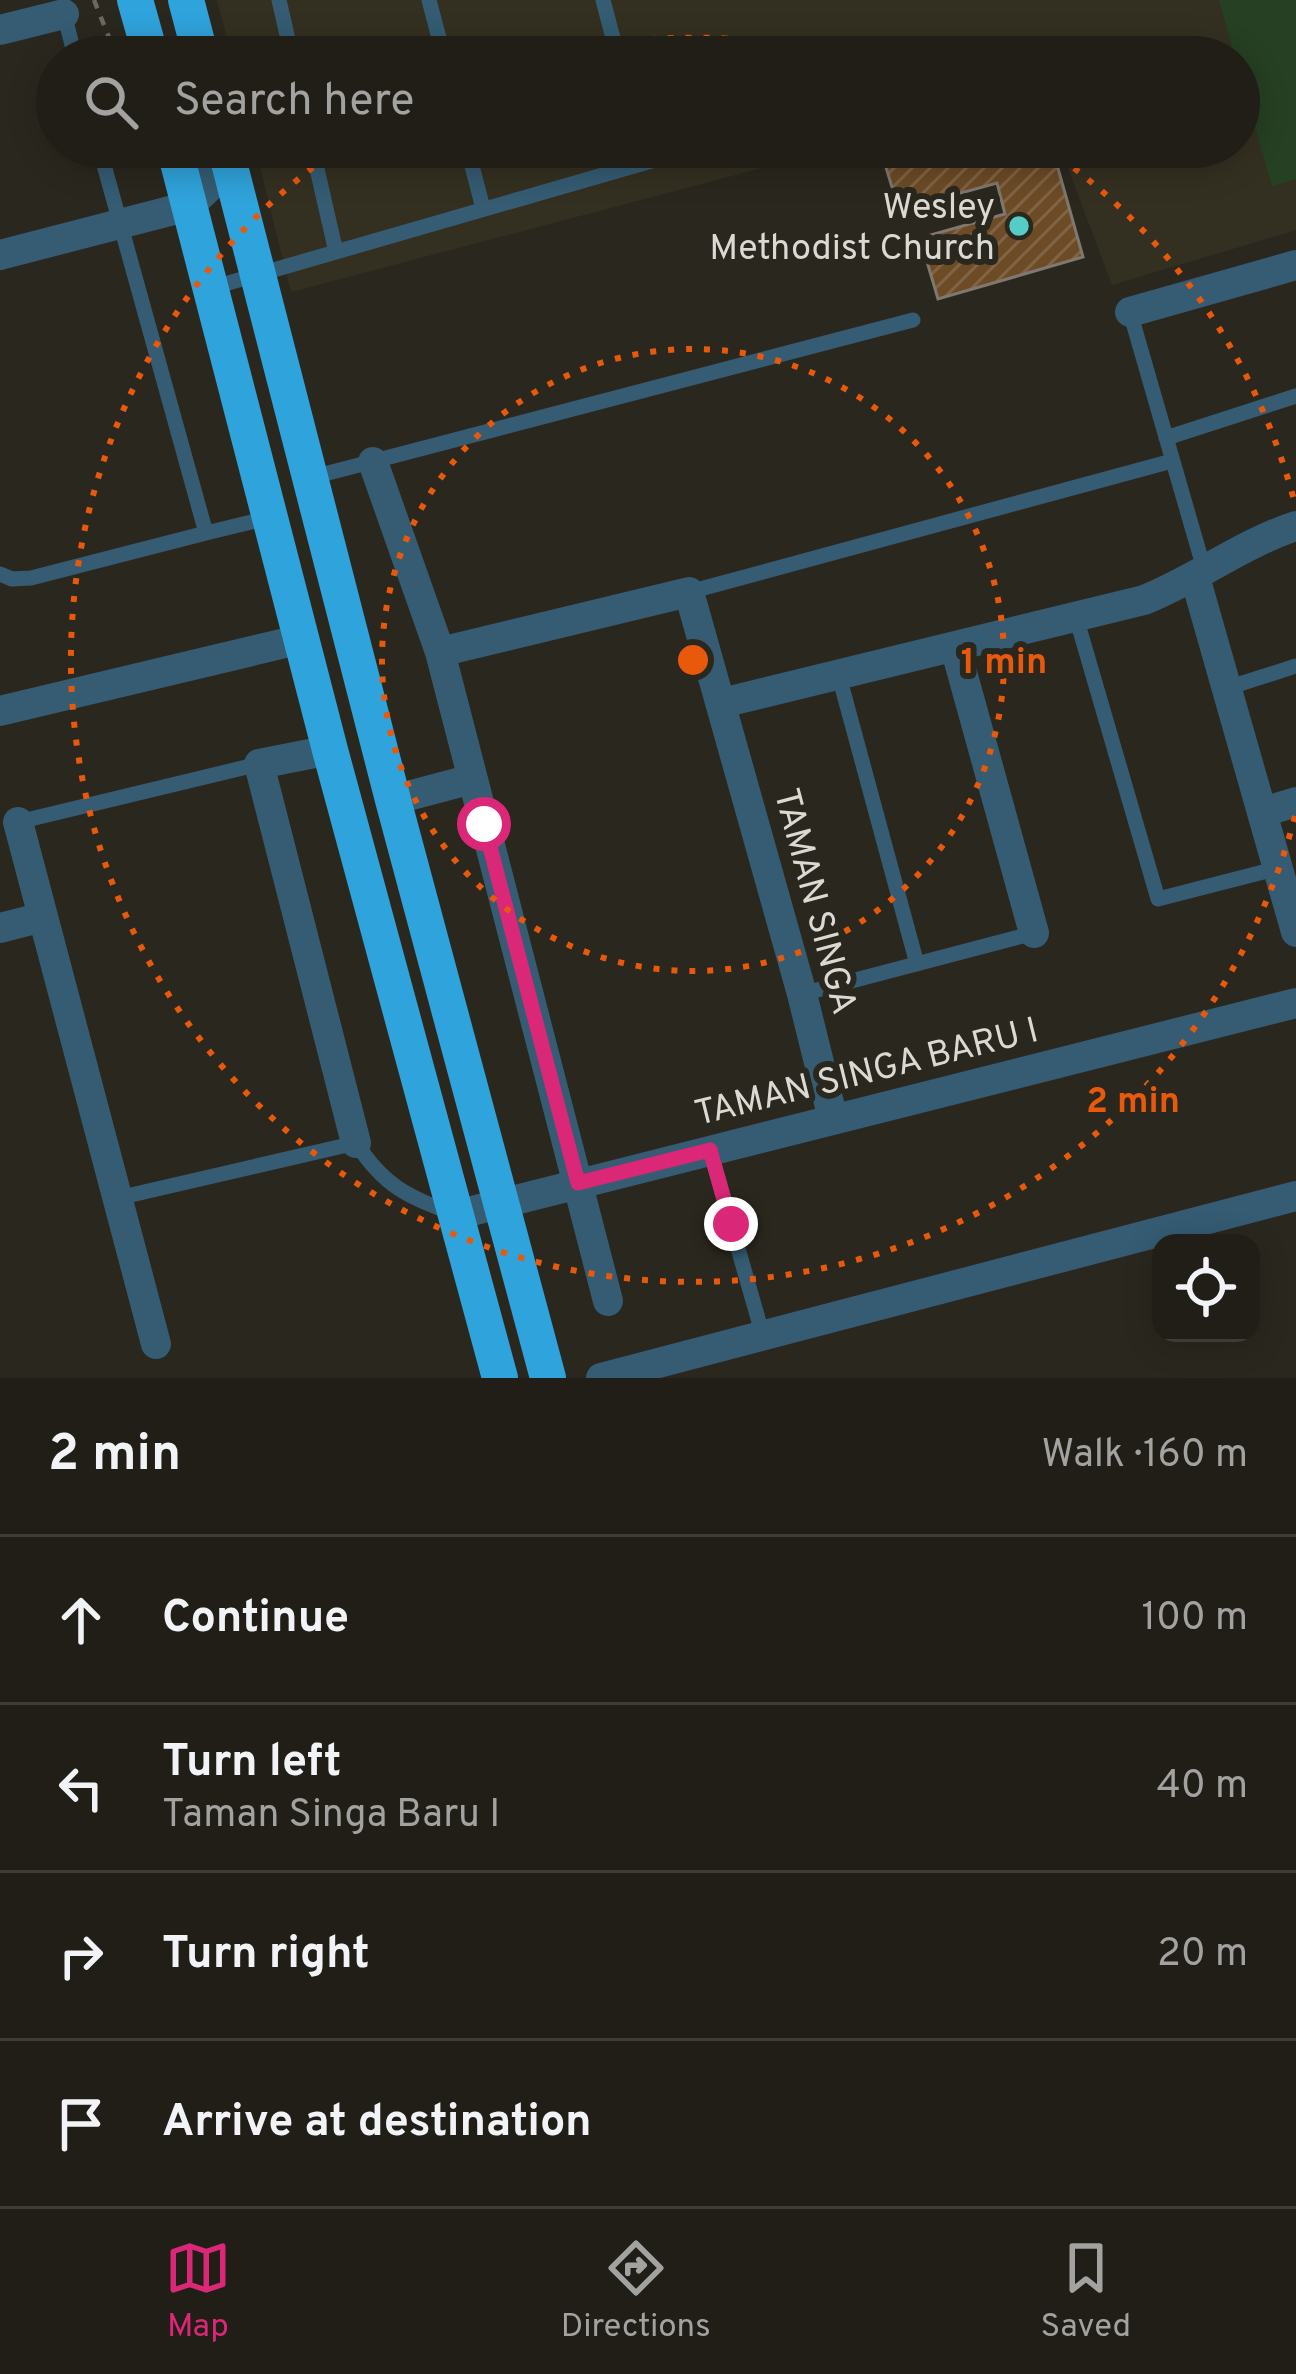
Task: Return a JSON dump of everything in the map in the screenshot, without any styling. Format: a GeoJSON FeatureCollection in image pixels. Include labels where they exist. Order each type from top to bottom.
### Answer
{"type":"FeatureCollection","features":[{"type":"Feature","properties":{"kind":"highway"},"geometry":{"type":"LineString","coordinates":[[134,36],[135,0]]}},
{"type":"Feature","properties":{"kind":"highway"},"geometry":{"type":"LineString","coordinates":[[186,0],[195,36]]}},
{"type":"Feature","properties":{"kind":"highway"},"geometry":{"type":"LineString","coordinates":[[179,168],[500,1378]]}},
{"type":"Feature","properties":{"kind":"highway"},"geometry":{"type":"LineString","coordinates":[[231,168],[548,1378]]}},
{"type":"Feature","properties":{"kind":"highway"},"geometry":{"type":"LineString","coordinates":[[429,1110],[475,1097]]}},
{"type":"Feature","properties":{"kind":"street"},"geometry":{"type":"LineString","coordinates":[[0,30],[62,7]]}},
{"type":"Feature","properties":{"kind":"street"},"geometry":{"type":"LineString","coordinates":[[0,255],[189,206],[208,188],[211,168]]}},
{"type":"Feature","properties":{"kind":"street"},"geometry":{"type":"LineString","coordinates":[[1130,312],[1296,265]]}},
{"type":"Feature","properties":{"kind":"street"},"geometry":{"type":"LineString","coordinates":[[373,461],[440,652],[608,1301]]}},
{"type":"Feature","properties":{"kind":"street"},"geometry":{"type":"LineString","coordinates":[[722,703],[1144,600],[1296,526]]}},
{"type":"Feature","properties":{"kind":"street"},"geometry":{"type":"LineString","coordinates":[[1200,573],[1227,688],[1296,932]]}},
{"type":"Feature","properties":{"kind":"street"},"geometry":{"type":"LineString","coordinates":[[440,652],[689,592]]}},
{"type":"Feature","properties":{"kind":"street","name":"TAMAN SINGA"},"geometry":{"type":"LineString","coordinates":[[689,592],[833,1119]]}},
{"type":"Feature","properties":{"kind":"street"},"geometry":{"type":"LineString","coordinates":[[0,711],[302,639]]}},
{"type":"Feature","properties":{"kind":"street"},"geometry":{"type":"LineString","coordinates":[[955,647],[1034,933]]}},
{"type":"Feature","properties":{"kind":"street"},"geometry":{"type":"LineString","coordinates":[[330,750],[260,764],[356,1143]]}},
{"type":"Feature","properties":{"kind":"street"},"geometry":{"type":"LineString","coordinates":[[393,800],[472,779]]}},
{"type":"Feature","properties":{"kind":"street"},"geometry":{"type":"LineString","coordinates":[[1263,812],[1296,802]]}},
{"type":"Feature","properties":{"kind":"street"},"geometry":{"type":"LineString","coordinates":[[18,822],[156,1344]]}},
{"type":"Feature","properties":{"kind":"street"},"geometry":{"type":"LineString","coordinates":[[0,928],[43,917]]}},
{"type":"Feature","properties":{"kind":"street","name":"TAMAN SINGA BARU I"},"geometry":{"type":"LineString","coordinates":[[456,1215],[1296,1003]]}},
{"type":"Feature","properties":{"kind":"street"},"geometry":{"type":"LineString","coordinates":[[602,1378],[633,1374],[1296,1196]]}},
{"type":"Feature","properties":{"kind":"lane"},"geometry":{"type":"LineString","coordinates":[[279,0],[287,36]]}},
{"type":"Feature","properties":{"kind":"lane"},"geometry":{"type":"LineString","coordinates":[[429,0],[438,36]]}},
{"type":"Feature","properties":{"kind":"lane"},"geometry":{"type":"LineString","coordinates":[[603,0],[612,36]]}},
{"type":"Feature","properties":{"kind":"lane"},"geometry":{"type":"LineString","coordinates":[[104,168],[206,533]]}},
{"type":"Feature","properties":{"kind":"lane"},"geometry":{"type":"LineString","coordinates":[[317,168],[336,252]]}},
{"type":"Feature","properties":{"kind":"lane"},"geometry":{"type":"LineString","coordinates":[[473,168],[483,208]]}},
{"type":"Feature","properties":{"kind":"lane"},"geometry":{"type":"LineString","coordinates":[[211,288],[603,168]]}},
{"type":"Feature","properties":{"kind":"lane"},"geometry":{"type":"LineString","coordinates":[[1130,312],[1200,573]]}},
{"type":"Feature","properties":{"kind":"lane"},"geometry":{"type":"LineString","coordinates":[[311,477],[913,320]]}},
{"type":"Feature","properties":{"kind":"lane"},"geometry":{"type":"LineString","coordinates":[[1166,438],[1296,396]]}},
{"type":"Feature","properties":{"kind":"lane"},"geometry":{"type":"LineString","coordinates":[[689,592],[1172,461]]}},
{"type":"Feature","properties":{"kind":"lane"},"geometry":{"type":"LineString","coordinates":[[0,574],[31,578],[269,518]]}},
{"type":"Feature","properties":{"kind":"lane"},"geometry":{"type":"LineString","coordinates":[[1076,617],[1158,899],[1279,868]]}},
{"type":"Feature","properties":{"kind":"lane"},"geometry":{"type":"LineString","coordinates":[[1227,688],[1296,666]]}},
{"type":"Feature","properties":{"kind":"lane"},"geometry":{"type":"LineString","coordinates":[[839,676],[917,964]]}},
{"type":"Feature","properties":{"kind":"lane"},"geometry":{"type":"LineString","coordinates":[[18,822],[260,764]]}},
{"type":"Feature","properties":{"kind":"lane"},"geometry":{"type":"LineString","coordinates":[[802,994],[1034,933]]}},
{"type":"Feature","properties":{"kind":"lane"},"geometry":{"type":"LineString","coordinates":[[118,1198],[356,1143],[393,1188],[456,1215]]}},
{"type":"Feature","properties":{"kind":"lane"},"geometry":{"type":"LineString","coordinates":[[710,1150],[763,1336]]}},
{"type":"Feature","properties":{"kind":"path"},"geometry":{"type":"LineString","coordinates":[[94,0],[120,36]]}},
{"type":"Feature","properties":{"kind":"shaded area"},"geometry":{"type":"Polygon","coordinates":[[[217,0],[1296,0],[1296,230],[1112,285],[1068,168],[1260,168],[1260,36],[226,36],[217,0]]]}},
{"type":"Feature","properties":{"kind":"shaded area"},"geometry":{"type":"Polygon","coordinates":[[[260,168],[762,168],[291,292],[260,168]]]}},
{"type":"Feature","properties":{"kind":"green space"},"geometry":{"type":"Polygon","coordinates":[[[1219,0],[1296,0],[1296,179],[1272,186],[1260,144],[1260,36],[1229,36],[1219,0]]]}},
{"type":"Feature","properties":{"kind":"building","name":"Wesley Methodist Church"},"geometry":{"type":"Polygon","coordinates":[[[886,168],[1058,168],[1083,257],[938,299],[920,238],[1005,214],[997,183],[899,210],[886,168]]]}},
{"type":"Feature","properties":{"kind":"place","name":"Wesley Methodist Church"},"geometry":{"type":"Point","coordinates":[1019,226]}},
{"type":"Feature","properties":{"kind":"route"},"geometry":{"type":"LineString","coordinates":[[484,824],[578,1183],[710,1150],[731,1224]]}}]}
